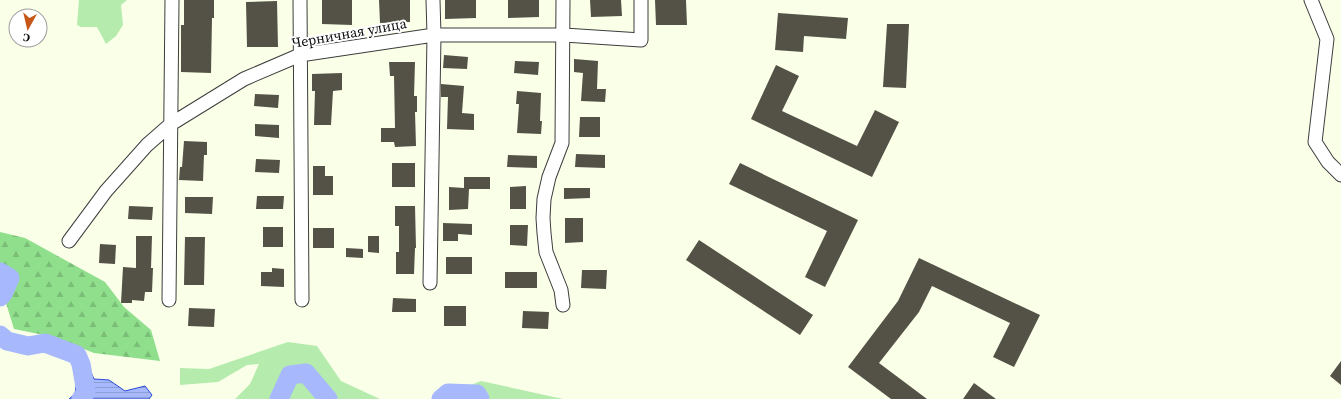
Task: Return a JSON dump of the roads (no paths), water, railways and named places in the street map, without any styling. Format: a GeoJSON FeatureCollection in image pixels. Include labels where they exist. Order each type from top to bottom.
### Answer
{"type":"FeatureCollection","features":[{"type":"Feature","properties":{"kind":"street"},"geometry":{"type":"LineString","coordinates":[[169,300],[172,0]]}},
{"type":"Feature","properties":{"kind":"street"},"geometry":{"type":"LineString","coordinates":[[300,0],[302,300]]}},
{"type":"Feature","properties":{"kind":"street"},"geometry":{"type":"LineString","coordinates":[[430,283],[434,0]]}},
{"type":"Feature","properties":{"kind":"street"},"geometry":{"type":"LineString","coordinates":[[563,0],[564,35],[562,143],[549,178],[544,199],[543,218],[546,252],[561,290],[563,305]]}},
{"type":"Feature","properties":{"kind":"street","name":"Черничная улица"},"geometry":{"type":"LineString","coordinates":[[69,241],[106,191],[147,145],[171,124],[244,78],[300,55],[434,35],[564,35],[641,40],[641,0]]}},
{"type":"Feature","properties":{"kind":"street"},"geometry":{"type":"LineString","coordinates":[[1311,0],[1327,38],[1315,142],[1328,162],[1341,175]]}},
{"type":"Feature","properties":{"kind":"water"},"geometry":{"type":"Polygon","coordinates":[[[86,361],[94,379],[109,380],[125,391],[145,386],[152,395],[149,399],[69,399],[75,394],[78,372],[86,361]]]}},
{"type":"Feature","properties":{"kind":"waterway"},"geometry":{"type":"LineString","coordinates":[[0,272],[10,278],[3,294],[0,297]]}},
{"type":"Feature","properties":{"kind":"waterway"},"geometry":{"type":"LineString","coordinates":[[0,335],[7,341],[28,346],[45,343],[77,355],[81,364],[86,392],[81,399]]}},
{"type":"Feature","properties":{"kind":"waterway"},"geometry":{"type":"LineString","coordinates":[[279,399],[290,375],[306,373],[328,399]]}},
{"type":"Feature","properties":{"kind":"waterway"},"geometry":{"type":"LineString","coordinates":[[441,399],[448,393],[477,394],[480,399]]}}]}
